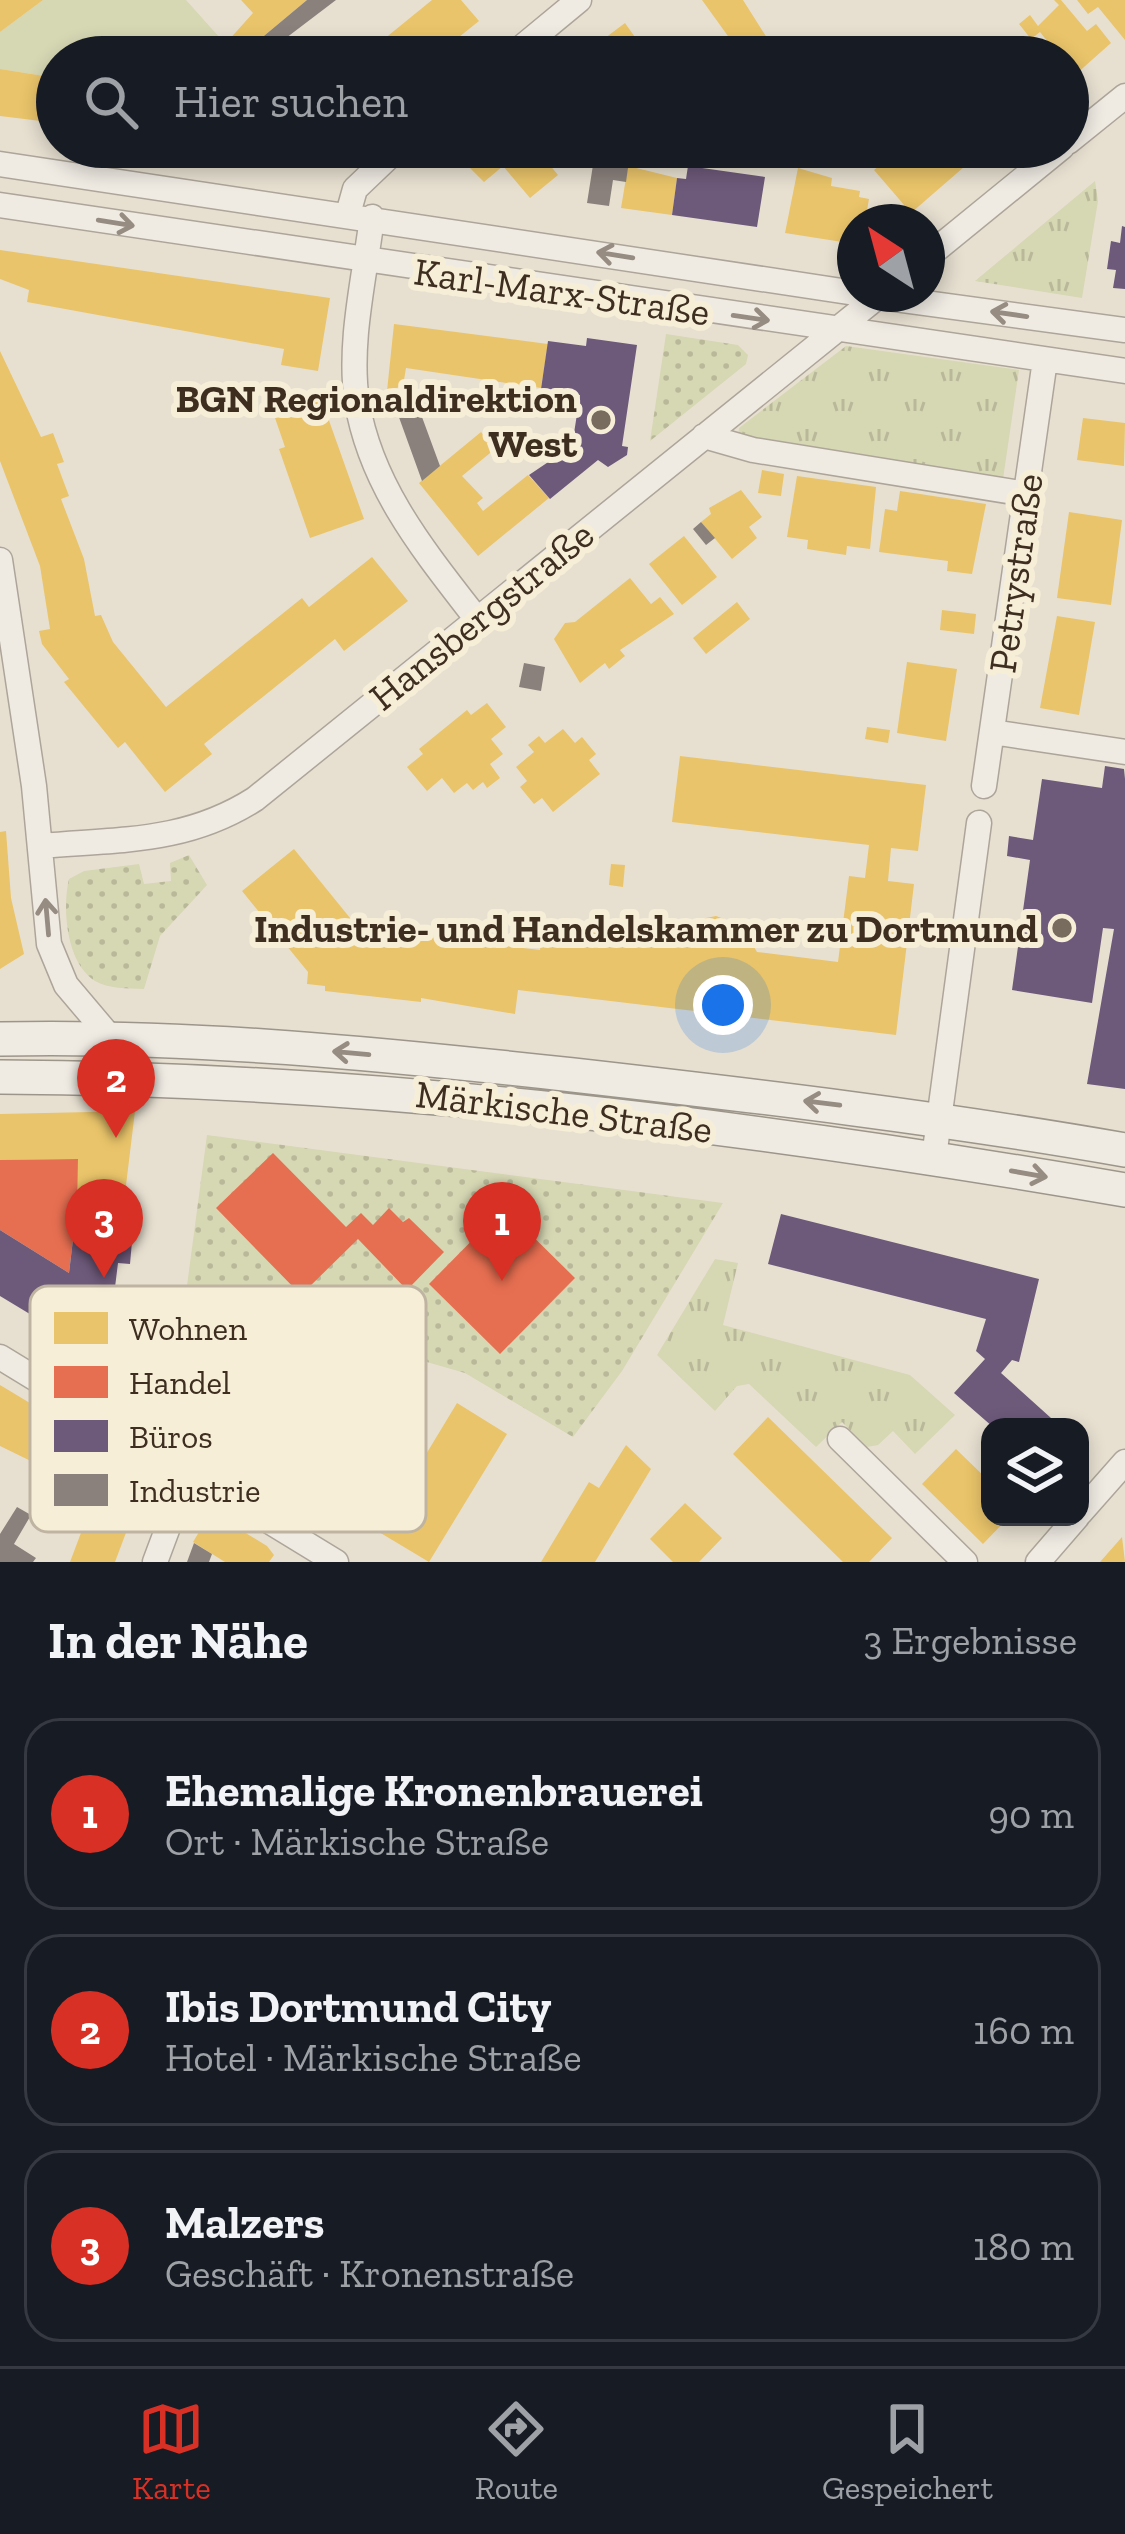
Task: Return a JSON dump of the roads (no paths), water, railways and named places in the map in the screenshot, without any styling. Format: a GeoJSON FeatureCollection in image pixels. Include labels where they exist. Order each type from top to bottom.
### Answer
{"type":"FeatureCollection","features":[{"type":"Feature","properties":{"kind":"main road","name":"Märkische Straße"},"geometry":{"type":"LineString","coordinates":[[0,1040],[209,1040],[502,1067],[939,1118],[1125,1150]]}},
{"type":"Feature","properties":{"kind":"main road","name":"Märkische Straße"},"geometry":{"type":"LineString","coordinates":[[0,1077],[408,1091],[934,1157],[1125,1190]]}},
{"type":"Feature","properties":{"kind":"street"},"geometry":{"type":"LineString","coordinates":[[535,36],[579,0]]}},
{"type":"Feature","properties":{"kind":"street"},"geometry":{"type":"LineString","coordinates":[[1089,125],[1125,96]]}},
{"type":"Feature","properties":{"kind":"street","name":"Karl-Marx-Straße"},"geometry":{"type":"LineString","coordinates":[[0,164],[837,289]]}},
{"type":"Feature","properties":{"kind":"street"},"geometry":{"type":"LineString","coordinates":[[377,168],[355,189],[367,262],[356,366],[364,433],[385,491],[476,618]]}},
{"type":"Feature","properties":{"kind":"street"},"geometry":{"type":"LineString","coordinates":[[945,242],[1037,168]]}},
{"type":"Feature","properties":{"kind":"street","name":"Karl-Marx-Straße"},"geometry":{"type":"LineString","coordinates":[[0,205],[1125,371]]}},
{"type":"Feature","properties":{"kind":"street","name":"Karl-Marx-Straße"},"geometry":{"type":"LineString","coordinates":[[945,305],[1125,330]]}},
{"type":"Feature","properties":{"kind":"street","name":"Hansbergstraße"},"geometry":{"type":"LineString","coordinates":[[42,846],[181,834],[217,824],[256,800],[852,312]]}},
{"type":"Feature","properties":{"kind":"street","name":"Petrystraße"},"geometry":{"type":"LineString","coordinates":[[984,786],[1045,360]]}},
{"type":"Feature","properties":{"kind":"street"},"geometry":{"type":"LineString","coordinates":[[704,436],[753,450],[1026,494]]}},
{"type":"Feature","properties":{"kind":"street"},"geometry":{"type":"LineString","coordinates":[[0,560],[42,846],[49,944],[67,985],[110,1037]]}},
{"type":"Feature","properties":{"kind":"street"},"geometry":{"type":"LineString","coordinates":[[992,732],[1125,752]]}},
{"type":"Feature","properties":{"kind":"street"},"geometry":{"type":"LineString","coordinates":[[934,1157],[979,823]]}},
{"type":"Feature","properties":{"kind":"street"},"geometry":{"type":"LineString","coordinates":[[0,1357],[30,1375]]}},
{"type":"Feature","properties":{"kind":"street"},"geometry":{"type":"LineString","coordinates":[[840,1439],[965,1562]]}},
{"type":"Feature","properties":{"kind":"street"},"geometry":{"type":"LineString","coordinates":[[1089,1503],[1125,1462]]}},
{"type":"Feature","properties":{"kind":"street"},"geometry":{"type":"LineString","coordinates":[[1038,1562],[1069,1526]]}},
{"type":"Feature","properties":{"kind":"street"},"geometry":{"type":"LineString","coordinates":[[155,1562],[166,1532]]}},
{"type":"Feature","properties":{"kind":"street"},"geometry":{"type":"LineString","coordinates":[[288,1532],[336,1562]]}},
{"type":"Feature","properties":{"kind":"place","name":"BGN Regionaldirektion West"},"geometry":{"type":"Point","coordinates":[601,420]}},
{"type":"Feature","properties":{"kind":"place","name":"Industrie- und Handelskammer zu Dortmund"},"geometry":{"type":"Point","coordinates":[1062,928]}},
{"type":"Feature","properties":{"kind":"place","name":"Ibis Dortmund City"},"geometry":{"type":"Point","coordinates":[116,1138]}},
{"type":"Feature","properties":{"kind":"place","name":"Malzers"},"geometry":{"type":"Point","coordinates":[104,1278]}},
{"type":"Feature","properties":{"kind":"place","name":"Ehemalige Kronenbrauerei"},"geometry":{"type":"Point","coordinates":[502,1281]}}]}
